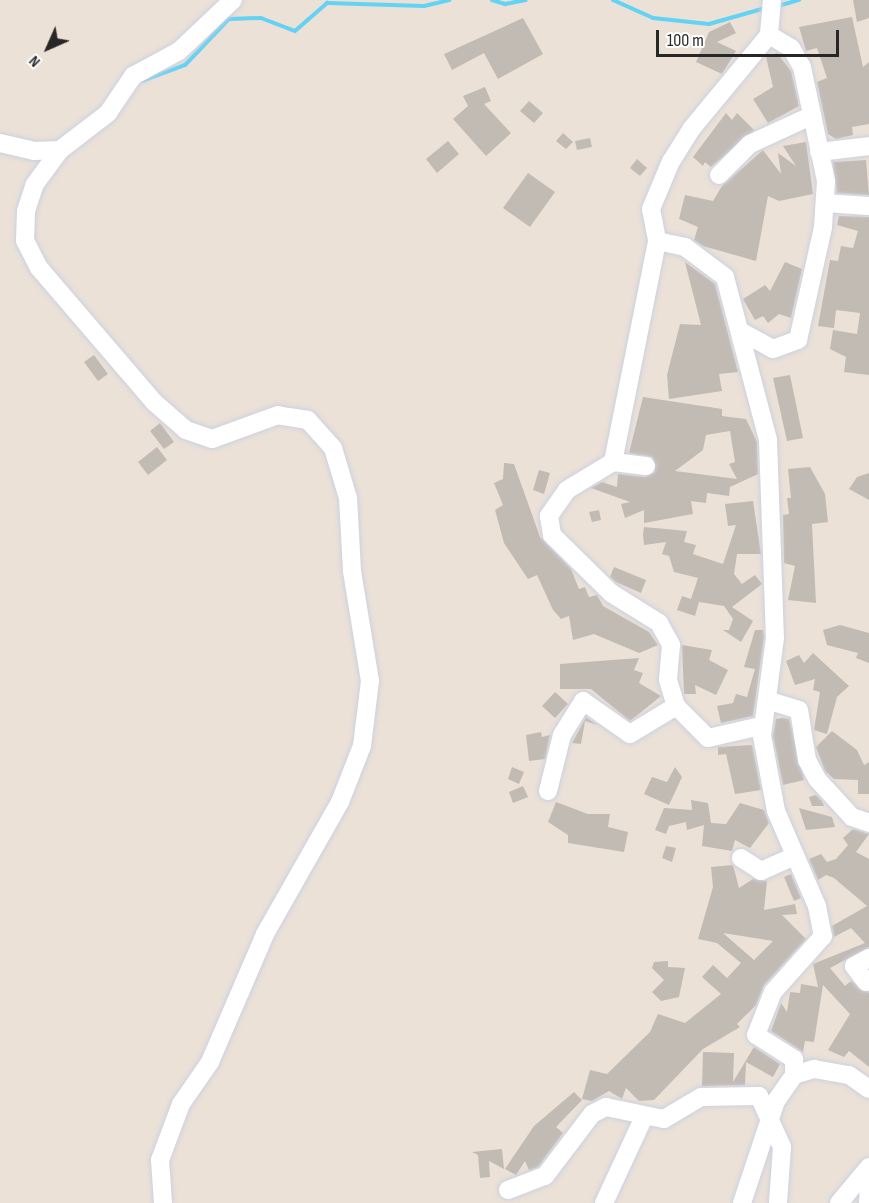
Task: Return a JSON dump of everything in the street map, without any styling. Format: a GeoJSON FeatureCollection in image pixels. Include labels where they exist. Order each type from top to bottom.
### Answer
{"type":"FeatureCollection","features":[{"type":"Feature","properties":{"kind":"street"},"geometry":{"type":"LineString","coordinates":[[163,1203],[160,1160],[181,1104],[210,1062],[266,934],[340,802],[362,746],[370,681],[352,571],[348,498],[333,448],[308,420],[278,415],[248,429],[212,439],[186,430],[121,369],[63,300],[25,240],[26,211],[35,183],[60,150],[108,113],[133,76],[180,51],[234,0]]}},
{"type":"Feature","properties":{"kind":"street"},"geometry":{"type":"LineString","coordinates":[[613,462],[657,241],[651,209],[671,161],[769,35],[772,8]]}},
{"type":"Feature","properties":{"kind":"street"},"geometry":{"type":"LineString","coordinates":[[742,332],[773,349],[798,340],[806,321],[825,203],[819,152],[802,67],[791,48],[769,35]]}},
{"type":"Feature","properties":{"kind":"street"},"geometry":{"type":"LineString","coordinates":[[719,175],[750,144],[811,116]]}},
{"type":"Feature","properties":{"kind":"street"},"geometry":{"type":"LineString","coordinates":[[0,143],[34,151],[60,150]]}},
{"type":"Feature","properties":{"kind":"street"},"geometry":{"type":"LineString","coordinates":[[819,152],[869,146]]}},
{"type":"Feature","properties":{"kind":"street"},"geometry":{"type":"LineString","coordinates":[[825,203],[869,206]]}},
{"type":"Feature","properties":{"kind":"street"},"geometry":{"type":"LineString","coordinates":[[657,241],[685,247],[725,277],[742,332],[768,440],[775,578],[770,701],[761,726],[776,811],[823,936],[773,992],[756,1035],[795,1059],[794,1075],[776,1101],[742,1203]]}},
{"type":"Feature","properties":{"kind":"street"},"geometry":{"type":"LineString","coordinates":[[646,466],[613,462],[567,489],[549,516],[552,535],[611,593],[659,623],[671,645]]}},
{"type":"Feature","properties":{"kind":"street"},"geometry":{"type":"LineString","coordinates":[[680,628],[671,645],[668,680],[676,706],[708,738],[761,726]]}},
{"type":"Feature","properties":{"kind":"street"},"geometry":{"type":"LineString","coordinates":[[548,791],[562,735],[583,701],[630,734],[676,706]]}},
{"type":"Feature","properties":{"kind":"street"},"geometry":{"type":"LineString","coordinates":[[770,701],[799,710],[807,760],[817,779],[852,817],[869,823]]}},
{"type":"Feature","properties":{"kind":"street"},"geometry":{"type":"LineString","coordinates":[[741,858],[761,871],[794,856]]}},
{"type":"Feature","properties":{"kind":"street"},"geometry":{"type":"LineString","coordinates":[[866,982],[854,966],[869,958]]}},
{"type":"Feature","properties":{"kind":"street"},"geometry":{"type":"LineString","coordinates":[[794,1075],[814,1070],[849,1075],[869,1089]]}},
{"type":"Feature","properties":{"kind":"street"},"geometry":{"type":"LineString","coordinates":[[508,1190],[545,1176],[592,1114],[606,1107],[643,1119],[664,1119],[701,1097],[759,1096],[782,1146],[778,1203]]}},
{"type":"Feature","properties":{"kind":"street"},"geometry":{"type":"LineString","coordinates":[[604,1203],[643,1119]]}},
{"type":"Feature","properties":{"kind":"street"},"geometry":{"type":"LineString","coordinates":[[839,1203],[868,1175]]}},
{"type":"Feature","properties":{"kind":"street"},"geometry":{"type":"LineString","coordinates":[[868,1175],[868,1203]]}},
{"type":"Feature","properties":{"kind":"building"},"geometry":{"type":"Polygon","coordinates":[[[853,0],[869,0],[869,18],[857,22],[853,0]]]}},
{"type":"Feature","properties":{"kind":"building"},"geometry":{"type":"Polygon","coordinates":[[[852,17],[863,67],[869,62],[869,124],[852,127],[853,135],[836,139],[828,134],[817,82],[827,78],[817,48],[806,51],[799,27],[852,17]]]}},
{"type":"Feature","properties":{"kind":"building"},"geometry":{"type":"Polygon","coordinates":[[[523,18],[543,54],[498,79],[484,53],[452,70],[444,54],[523,18]]]}},
{"type":"Feature","properties":{"kind":"building"},"geometry":{"type":"Polygon","coordinates":[[[730,22],[736,33],[717,42],[736,51],[722,74],[696,62],[709,32],[730,22]]]}},
{"type":"Feature","properties":{"kind":"building"},"geometry":{"type":"Polygon","coordinates":[[[777,53],[791,71],[799,106],[768,123],[753,99],[773,87],[766,57],[777,53]]]}},
{"type":"Feature","properties":{"kind":"building"},"geometry":{"type":"Polygon","coordinates":[[[485,87],[491,101],[484,104],[511,133],[486,156],[453,119],[468,106],[463,96],[485,87]]]}},
{"type":"Feature","properties":{"kind":"building"},"geometry":{"type":"Polygon","coordinates":[[[529,101],[543,113],[534,123],[520,111],[529,101]]]}},
{"type":"Feature","properties":{"kind":"building"},"geometry":{"type":"Polygon","coordinates":[[[726,113],[732,120],[737,113],[754,130],[711,167],[705,162],[703,166],[693,157],[726,113]]]}},
{"type":"Feature","properties":{"kind":"building"},"geometry":{"type":"Polygon","coordinates":[[[563,133],[573,142],[566,149],[556,141],[563,133]]]}},
{"type":"Feature","properties":{"kind":"building"},"geometry":{"type":"Polygon","coordinates":[[[590,138],[592,147],[577,150],[575,141],[590,138]]]}},
{"type":"Feature","properties":{"kind":"building"},"geometry":{"type":"Polygon","coordinates":[[[448,141],[459,154],[437,173],[426,159],[448,141]]]}},
{"type":"Feature","properties":{"kind":"building"},"geometry":{"type":"Polygon","coordinates":[[[806,142],[813,194],[779,201],[768,196],[756,261],[703,246],[694,240],[698,227],[679,219],[685,195],[713,201],[722,186],[763,150],[781,174],[778,153],[796,166],[783,146],[806,142]]]}},
{"type":"Feature","properties":{"kind":"building"},"geometry":{"type":"Polygon","coordinates":[[[637,159],[647,168],[640,176],[630,168],[637,159]]]}},
{"type":"Feature","properties":{"kind":"building"},"geometry":{"type":"Polygon","coordinates":[[[866,160],[869,195],[837,193],[833,162],[866,160]]]}},
{"type":"Feature","properties":{"kind":"building"},"geometry":{"type":"Polygon","coordinates":[[[528,173],[555,192],[530,227],[503,208],[528,173]]]}},
{"type":"Feature","properties":{"kind":"building"},"geometry":{"type":"Polygon","coordinates":[[[839,216],[869,217],[869,375],[844,372],[846,357],[830,349],[833,330],[857,334],[860,313],[836,310],[834,328],[818,326],[830,260],[838,261],[841,246],[853,248],[858,231],[837,225],[839,216]]]}},
{"type":"Feature","properties":{"kind":"building"},"geometry":{"type":"Polygon","coordinates":[[[685,262],[715,284],[738,372],[719,374],[722,391],[669,399],[667,375],[680,324],[701,325],[685,262]]]}},
{"type":"Feature","properties":{"kind":"building"},"geometry":{"type":"Polygon","coordinates":[[[785,262],[802,269],[791,318],[779,314],[768,323],[763,316],[755,320],[743,299],[765,285],[770,291],[785,262]]]}},
{"type":"Feature","properties":{"kind":"building"},"geometry":{"type":"Polygon","coordinates":[[[94,355],[108,374],[98,381],[84,362],[94,355]]]}},
{"type":"Feature","properties":{"kind":"building"},"geometry":{"type":"Polygon","coordinates":[[[790,375],[803,438],[787,441],[773,378],[790,375]]]}},
{"type":"Feature","properties":{"kind":"building"},"geometry":{"type":"Polygon","coordinates":[[[643,397],[722,409],[722,416],[746,419],[757,442],[758,474],[730,487],[729,496],[707,493],[706,503],[691,501],[693,514],[644,523],[644,510],[625,518],[621,504],[630,502],[591,488],[602,482],[617,487],[618,474],[645,477],[655,472],[653,457],[629,453],[643,397]],[[730,431],[706,435],[703,450],[675,471],[737,479],[729,464],[735,462],[730,431]]]}},
{"type":"Feature","properties":{"kind":"building"},"geometry":{"type":"Polygon","coordinates":[[[160,423],[174,442],[164,449],[150,431],[160,423]]]}},
{"type":"Feature","properties":{"kind":"building"},"geometry":{"type":"Polygon","coordinates":[[[157,447],[167,460],[148,475],[138,462],[157,447]]]}},
{"type":"Feature","properties":{"kind":"building"},"geometry":{"type":"Polygon","coordinates":[[[504,463],[514,464],[540,537],[571,569],[579,589],[585,587],[589,597],[597,595],[603,606],[649,632],[658,645],[639,653],[594,634],[573,640],[569,616],[561,619],[553,610],[537,575],[528,579],[504,543],[495,510],[503,505],[494,483],[503,479],[504,463]]]}},
{"type":"Feature","properties":{"kind":"building"},"geometry":{"type":"Polygon","coordinates":[[[810,467],[825,494],[828,522],[812,524],[816,603],[788,600],[795,566],[784,563],[783,515],[789,514],[787,498],[791,498],[788,469],[810,467]]]}},
{"type":"Feature","properties":{"kind":"building"},"geometry":{"type":"Polygon","coordinates":[[[539,470],[550,473],[544,494],[533,490],[539,470]]]}},
{"type":"Feature","properties":{"kind":"building"},"geometry":{"type":"Polygon","coordinates":[[[869,473],[869,500],[849,489],[857,477],[869,473]]]}},
{"type":"Feature","properties":{"kind":"building"},"geometry":{"type":"Polygon","coordinates":[[[753,501],[761,554],[737,554],[734,574],[742,584],[755,575],[762,584],[732,607],[753,621],[741,642],[723,630],[729,630],[733,619],[724,606],[699,602],[695,616],[677,610],[682,596],[691,599],[698,578],[674,572],[669,556],[662,554],[666,542],[644,545],[643,534],[644,527],[687,531],[684,542],[696,545],[693,554],[723,564],[736,525],[728,526],[725,504],[753,501]]]}},
{"type":"Feature","properties":{"kind":"building"},"geometry":{"type":"Polygon","coordinates":[[[599,510],[601,520],[592,522],[589,512],[599,510]]]}},
{"type":"Feature","properties":{"kind":"building"},"geometry":{"type":"Polygon","coordinates":[[[614,567],[646,580],[641,593],[610,577],[614,567]]]}},
{"type":"Feature","properties":{"kind":"building"},"geometry":{"type":"Polygon","coordinates":[[[840,625],[869,633],[869,663],[856,658],[858,653],[827,645],[823,630],[840,625]]]}},
{"type":"Feature","properties":{"kind":"building"},"geometry":{"type":"Polygon","coordinates":[[[755,630],[763,630],[764,637],[753,716],[721,723],[717,706],[733,703],[736,694],[747,697],[755,669],[744,667],[755,630]]]}},
{"type":"Feature","properties":{"kind":"building"},"geometry":{"type":"Polygon","coordinates":[[[682,645],[712,650],[709,660],[728,670],[716,695],[695,685],[696,694],[684,694],[682,645]]]}},
{"type":"Feature","properties":{"kind":"building"},"geometry":{"type":"Polygon","coordinates":[[[813,653],[849,686],[837,697],[827,734],[814,730],[820,692],[813,690],[815,679],[795,685],[786,661],[799,655],[804,663],[813,653]]]}},
{"type":"Feature","properties":{"kind":"building"},"geometry":{"type":"Polygon","coordinates":[[[639,658],[634,670],[643,673],[639,683],[661,696],[630,721],[591,689],[560,689],[560,664],[639,658]]]}},
{"type":"Feature","properties":{"kind":"building"},"geometry":{"type":"Polygon","coordinates":[[[555,692],[568,704],[555,718],[542,706],[555,692]]]}},
{"type":"Feature","properties":{"kind":"building"},"geometry":{"type":"Polygon","coordinates":[[[586,717],[597,725],[585,721],[581,744],[572,743],[586,717]]]}},
{"type":"Feature","properties":{"kind":"building"},"geometry":{"type":"Polygon","coordinates":[[[776,719],[789,719],[804,780],[783,785],[773,736],[776,719]]]}},
{"type":"Feature","properties":{"kind":"building"},"geometry":{"type":"Polygon","coordinates":[[[832,731],[857,750],[864,765],[869,762],[869,794],[858,794],[858,780],[834,779],[825,771],[816,747],[832,731]]]}},
{"type":"Feature","properties":{"kind":"building"},"geometry":{"type":"Polygon","coordinates":[[[541,732],[542,737],[550,735],[545,759],[529,761],[526,735],[541,732]]]}},
{"type":"Feature","properties":{"kind":"building"},"geometry":{"type":"Polygon","coordinates":[[[752,745],[761,790],[735,794],[726,754],[718,755],[718,747],[752,745]]]}},
{"type":"Feature","properties":{"kind":"building"},"geometry":{"type":"Polygon","coordinates":[[[512,767],[524,772],[519,784],[508,779],[512,767]]]}},
{"type":"Feature","properties":{"kind":"building"},"geometry":{"type":"Polygon","coordinates":[[[675,767],[682,777],[669,805],[644,794],[652,777],[667,782],[675,767]]]}},
{"type":"Feature","properties":{"kind":"building"},"geometry":{"type":"Polygon","coordinates":[[[523,786],[528,797],[513,803],[509,792],[523,786]]]}},
{"type":"Feature","properties":{"kind":"building"},"geometry":{"type":"Polygon","coordinates":[[[816,795],[824,806],[812,806],[809,797],[816,795]]]}},
{"type":"Feature","properties":{"kind":"building"},"geometry":{"type":"Polygon","coordinates":[[[691,800],[708,803],[711,823],[726,824],[740,803],[764,810],[769,823],[750,848],[735,840],[732,851],[702,846],[704,825],[687,830],[686,822],[669,826],[666,834],[655,830],[664,808],[692,810],[691,800]]]}},
{"type":"Feature","properties":{"kind":"building"},"geometry":{"type":"Polygon","coordinates":[[[556,802],[588,814],[610,814],[608,827],[628,832],[624,852],[568,843],[568,835],[548,822],[556,802]]]}},
{"type":"Feature","properties":{"kind":"building"},"geometry":{"type":"Polygon","coordinates":[[[799,808],[832,817],[835,827],[806,830],[799,808]]]}},
{"type":"Feature","properties":{"kind":"building"},"geometry":{"type":"Polygon","coordinates":[[[853,829],[869,834],[856,852],[869,859],[869,947],[830,968],[845,986],[851,981],[869,993],[869,1067],[849,1051],[844,1057],[828,1050],[850,1014],[823,985],[814,1042],[805,1041],[803,1052],[771,1031],[781,1003],[787,1012],[790,992],[800,993],[801,984],[818,987],[813,964],[865,943],[851,928],[834,937],[832,926],[867,906],[834,878],[826,875],[818,880],[809,859],[821,854],[827,862],[836,859],[848,845],[843,838],[853,829]]]}},
{"type":"Feature","properties":{"kind":"building"},"geometry":{"type":"Polygon","coordinates":[[[666,846],[676,848],[672,862],[662,858],[666,846]]]}},
{"type":"Feature","properties":{"kind":"building"},"geometry":{"type":"Polygon","coordinates":[[[733,865],[739,888],[753,879],[767,881],[764,910],[795,904],[797,914],[782,915],[806,939],[764,985],[756,1005],[737,1024],[740,1027],[703,1049],[654,1100],[639,1101],[626,1088],[622,1099],[609,1091],[592,1101],[582,1099],[590,1070],[607,1074],[650,1032],[658,1014],[685,1023],[721,994],[702,977],[713,965],[727,978],[741,963],[717,943],[698,939],[713,887],[711,867],[733,865]],[[723,933],[754,960],[773,941],[723,933]]]}},
{"type":"Feature","properties":{"kind":"building"},"geometry":{"type":"Polygon","coordinates":[[[791,874],[801,898],[794,901],[784,877],[791,874]]]}},
{"type":"Feature","properties":{"kind":"building"},"geometry":{"type":"Polygon","coordinates":[[[668,961],[668,967],[685,968],[679,997],[661,1001],[652,992],[664,980],[652,968],[654,962],[668,961]]]}},
{"type":"Feature","properties":{"kind":"building"},"geometry":{"type":"Polygon","coordinates":[[[754,1047],[780,1064],[773,1077],[746,1062],[745,1085],[702,1086],[703,1052],[734,1053],[733,1082],[754,1047]]]}},
{"type":"Feature","properties":{"kind":"building"},"geometry":{"type":"Polygon","coordinates":[[[574,1092],[582,1100],[556,1127],[563,1133],[538,1167],[529,1170],[525,1161],[516,1175],[505,1169],[534,1126],[574,1092]]]}},
{"type":"Feature","properties":{"kind":"building"},"geometry":{"type":"Polygon","coordinates":[[[502,1149],[504,1169],[489,1161],[490,1177],[480,1178],[478,1155],[472,1152],[502,1149]]]}},
{"type":"Feature","properties":{"kind":"waterway"},"geometry":{"type":"LineString","coordinates":[[142,81],[185,65],[229,19],[261,18],[295,31],[327,3],[424,6],[449,0]]}},
{"type":"Feature","properties":{"kind":"waterway"},"geometry":{"type":"LineString","coordinates":[[492,0],[505,4],[526,0]]}},
{"type":"Feature","properties":{"kind":"waterway"},"geometry":{"type":"LineString","coordinates":[[613,0],[653,18],[709,24],[765,8]]}},
{"type":"Feature","properties":{"kind":"waterway"},"geometry":{"type":"LineString","coordinates":[[778,6],[799,0]]}}]}
